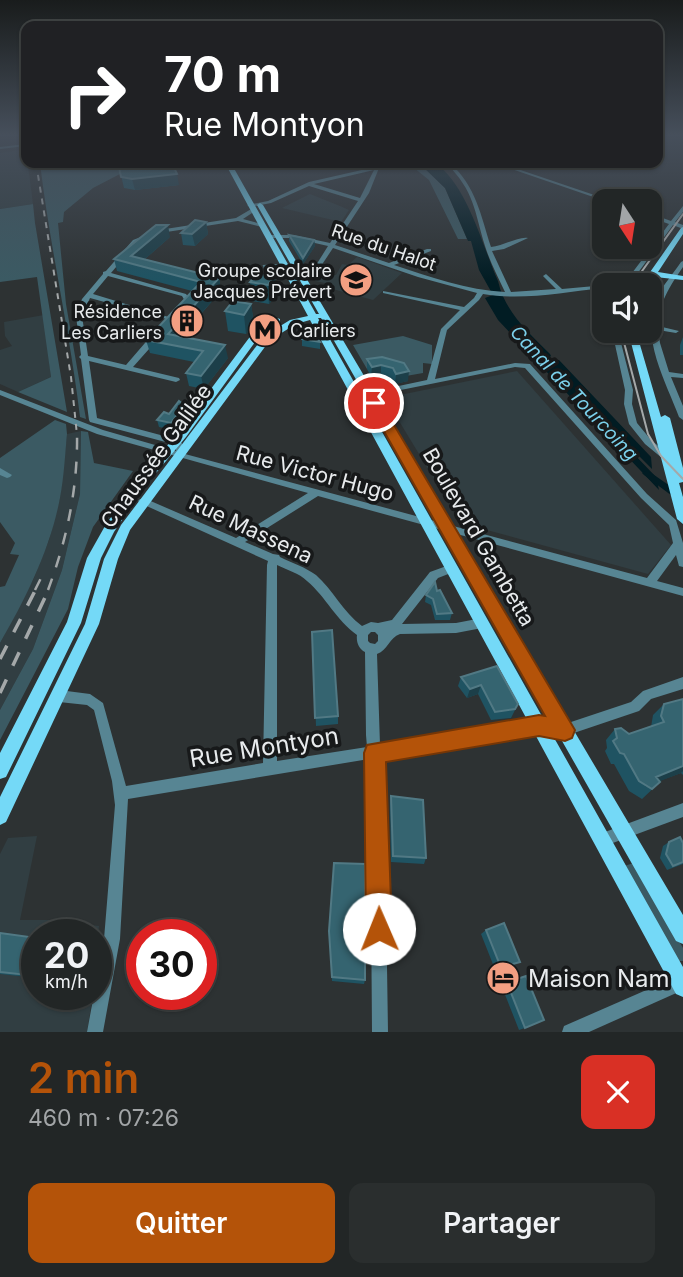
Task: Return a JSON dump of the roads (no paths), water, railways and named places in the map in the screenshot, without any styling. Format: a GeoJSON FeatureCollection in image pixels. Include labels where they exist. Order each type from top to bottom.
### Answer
{"type":"FeatureCollection","features":[{"type":"Feature","properties":{"kind":"main road","name":"Boulevard Gambetta"},"geometry":{"type":"LineString","coordinates":[[241,184],[277,235],[295,276]]}},
{"type":"Feature","properties":{"kind":"main road","name":"Boulevard Gambetta"},"geometry":{"type":"LineString","coordinates":[[245,184],[268,236],[369,394],[683,934]]}},
{"type":"Feature","properties":{"kind":"main road"},"geometry":{"type":"LineString","coordinates":[[657,273],[683,228]]}},
{"type":"Feature","properties":{"kind":"main road"},"geometry":{"type":"LineString","coordinates":[[657,273],[683,239]]}},
{"type":"Feature","properties":{"kind":"main road","name":"Boulevard Gambetta"},"geometry":{"type":"LineString","coordinates":[[316,313],[356,397],[682,984]]}},
{"type":"Feature","properties":{"kind":"main road","name":"Chaussée Galilée"},"geometry":{"type":"LineString","coordinates":[[0,771],[74,623],[94,558],[132,494],[175,450],[267,338],[289,324],[316,313]]}},
{"type":"Feature","properties":{"kind":"main road"},"geometry":{"type":"LineString","coordinates":[[636,343],[671,447],[672,481],[683,519]]}},
{"type":"Feature","properties":{"kind":"main road"},"geometry":{"type":"LineString","coordinates":[[642,343],[683,490]]}},
{"type":"Feature","properties":{"kind":"main road","name":"Chaussée Galilée"},"geometry":{"type":"LineString","coordinates":[[0,816],[59,696],[97,609],[115,550],[175,450]]}},
{"type":"Feature","properties":{"kind":"street"},"geometry":{"type":"LineString","coordinates":[[238,219],[254,206],[308,184]]}},
{"type":"Feature","properties":{"kind":"street"},"geometry":{"type":"LineString","coordinates":[[309,184],[361,200]]}},
{"type":"Feature","properties":{"kind":"street"},"geometry":{"type":"LineString","coordinates":[[295,276],[314,271],[369,184]]}},
{"type":"Feature","properties":{"kind":"street"},"geometry":{"type":"LineString","coordinates":[[467,184],[508,293],[592,287]]}},
{"type":"Feature","properties":{"kind":"street"},"geometry":{"type":"LineString","coordinates":[[558,184],[592,196]]}},
{"type":"Feature","properties":{"kind":"street"},"geometry":{"type":"LineString","coordinates":[[635,273],[683,208]]}},
{"type":"Feature","properties":{"kind":"street"},"geometry":{"type":"LineString","coordinates":[[175,450],[93,420],[79,319],[83,302],[129,245],[151,234],[238,219],[262,225]]}},
{"type":"Feature","properties":{"kind":"street"},"geometry":{"type":"LineString","coordinates":[[662,220],[683,228]]}},
{"type":"Feature","properties":{"kind":"street","name":"Rue du Halot"},"geometry":{"type":"LineString","coordinates":[[268,236],[290,234],[332,245],[430,280],[480,293],[508,293]]}},
{"type":"Feature","properties":{"kind":"street"},"geometry":{"type":"LineString","coordinates":[[490,249],[502,248],[525,238]]}},
{"type":"Feature","properties":{"kind":"street"},"geometry":{"type":"LineString","coordinates":[[389,265],[429,250]]}},
{"type":"Feature","properties":{"kind":"street"},"geometry":{"type":"LineString","coordinates":[[662,297],[679,277],[683,262]]}},
{"type":"Feature","properties":{"kind":"street"},"geometry":{"type":"LineString","coordinates":[[105,273],[187,296],[188,301],[128,368]]}},
{"type":"Feature","properties":{"kind":"street"},"geometry":{"type":"LineString","coordinates":[[546,276],[560,289]]}},
{"type":"Feature","properties":{"kind":"street"},"geometry":{"type":"LineString","coordinates":[[386,292],[463,309]]}},
{"type":"Feature","properties":{"kind":"street"},"geometry":{"type":"LineString","coordinates":[[430,382],[443,329],[477,299],[480,293]]}},
{"type":"Feature","properties":{"kind":"street"},"geometry":{"type":"LineString","coordinates":[[88,295],[172,319]]}},
{"type":"Feature","properties":{"kind":"street"},"geometry":{"type":"LineString","coordinates":[[662,328],[676,331]]}},
{"type":"Feature","properties":{"kind":"street"},"geometry":{"type":"LineString","coordinates":[[618,343],[629,391],[628,404],[632,422],[645,439],[671,447]]}},
{"type":"Feature","properties":{"kind":"street"},"geometry":{"type":"LineString","coordinates":[[659,343],[683,417]]}},
{"type":"Feature","properties":{"kind":"street"},"geometry":{"type":"LineString","coordinates":[[83,358],[176,380]]}},
{"type":"Feature","properties":{"kind":"street"},"geometry":{"type":"LineString","coordinates":[[356,397],[525,366],[673,523],[683,563]]}},
{"type":"Feature","properties":{"kind":"street"},"geometry":{"type":"LineString","coordinates":[[668,374],[683,376]]}},
{"type":"Feature","properties":{"kind":"street"},"geometry":{"type":"LineString","coordinates":[[0,392],[100,432],[175,450]]}},
{"type":"Feature","properties":{"kind":"street","name":"Rue Victor Hugo"},"geometry":{"type":"LineString","coordinates":[[175,450],[316,493],[683,592]]}},
{"type":"Feature","properties":{"kind":"street"},"geometry":{"type":"LineString","coordinates":[[238,542],[316,493]]}},
{"type":"Feature","properties":{"kind":"street","name":"Rue Massena"},"geometry":{"type":"LineString","coordinates":[[143,502],[275,558],[310,576],[349,623],[363,633]]}},
{"type":"Feature","properties":{"kind":"street"},"geometry":{"type":"LineString","coordinates":[[649,584],[678,544]]}},
{"type":"Feature","properties":{"kind":"street"},"geometry":{"type":"LineString","coordinates":[[270,769],[272,565],[275,558]]}},
{"type":"Feature","properties":{"kind":"street"},"geometry":{"type":"LineString","coordinates":[[452,568],[435,575],[395,624],[368,629],[363,633],[362,641],[371,648],[381,646],[392,632],[400,629],[460,628],[482,623]]}},
{"type":"Feature","properties":{"kind":"street"},"geometry":{"type":"LineString","coordinates":[[413,604],[410,612],[414,620],[427,628]]}},
{"type":"Feature","properties":{"kind":"street"},"geometry":{"type":"LineString","coordinates":[[377,628],[383,632],[385,639]]}},
{"type":"Feature","properties":{"kind":"street"},"geometry":{"type":"LineString","coordinates":[[371,648],[380,1032]]}},
{"type":"Feature","properties":{"kind":"street"},"geometry":{"type":"LineString","coordinates":[[539,725],[565,730],[635,707],[647,695],[683,683]]}},
{"type":"Feature","properties":{"kind":"street"},"geometry":{"type":"LineString","coordinates":[[59,696],[90,700],[99,707],[122,793],[112,939],[95,1032]]}},
{"type":"Feature","properties":{"kind":"street","name":"Rue Montyon"},"geometry":{"type":"LineString","coordinates":[[122,793],[539,725]]}},
{"type":"Feature","properties":{"kind":"street"},"geometry":{"type":"LineString","coordinates":[[602,840],[683,810]]}},
{"type":"Feature","properties":{"kind":"street"},"geometry":{"type":"LineString","coordinates":[[570,1032],[682,984]]}},
{"type":"Feature","properties":{"kind":"water"},"geometry":{"type":"Polygon","coordinates":[[[441,184],[455,184],[465,200],[501,292],[512,312],[550,354],[548,358],[551,361],[559,360],[651,457],[652,469],[632,452],[656,477],[659,490],[542,367],[545,361],[532,356],[498,320],[485,298],[493,295],[479,270],[471,241],[468,241],[441,184]]]}},
{"type":"Feature","properties":{"kind":"waterway","name":"Canal de Tourcoing"},"geometry":{"type":"LineString","coordinates":[[647,473],[683,500]]}},
{"type":"Feature","properties":{"kind":"tram line"},"geometry":{"type":"LineString","coordinates":[[641,273],[683,214]]}},
{"type":"Feature","properties":{"kind":"tram line"},"geometry":{"type":"LineString","coordinates":[[624,343],[648,434],[661,456],[683,479]]}},
{"type":"Feature","properties":{"kind":"railway"},"geometry":{"type":"LineString","coordinates":[[39,184],[71,377],[77,435]]}},
{"type":"Feature","properties":{"kind":"railway"},"geometry":{"type":"LineString","coordinates":[[48,590],[70,513],[76,474],[77,435]]}},
{"type":"Feature","properties":{"kind":"railway"},"geometry":{"type":"LineString","coordinates":[[35,590],[45,570]]}},
{"type":"Feature","properties":{"kind":"railway"},"geometry":{"type":"LineString","coordinates":[[0,659],[36,589]]}},
{"type":"Feature","properties":{"kind":"railway"},"geometry":{"type":"LineString","coordinates":[[0,693],[49,589]]}},
{"type":"Feature","properties":{"kind":"place","name":"Groupe scolaire Jacques Prévert"},"geometry":{"type":"Point","coordinates":[356,280]}},
{"type":"Feature","properties":{"kind":"place","name":"Résidence Les Carliers"},"geometry":{"type":"Point","coordinates":[187,321]}},
{"type":"Feature","properties":{"kind":"place","name":"Carliers"},"geometry":{"type":"Point","coordinates":[265,330]}},
{"type":"Feature","properties":{"kind":"place","name":"Maison Nam"},"geometry":{"type":"Point","coordinates":[503,978]}}]}
